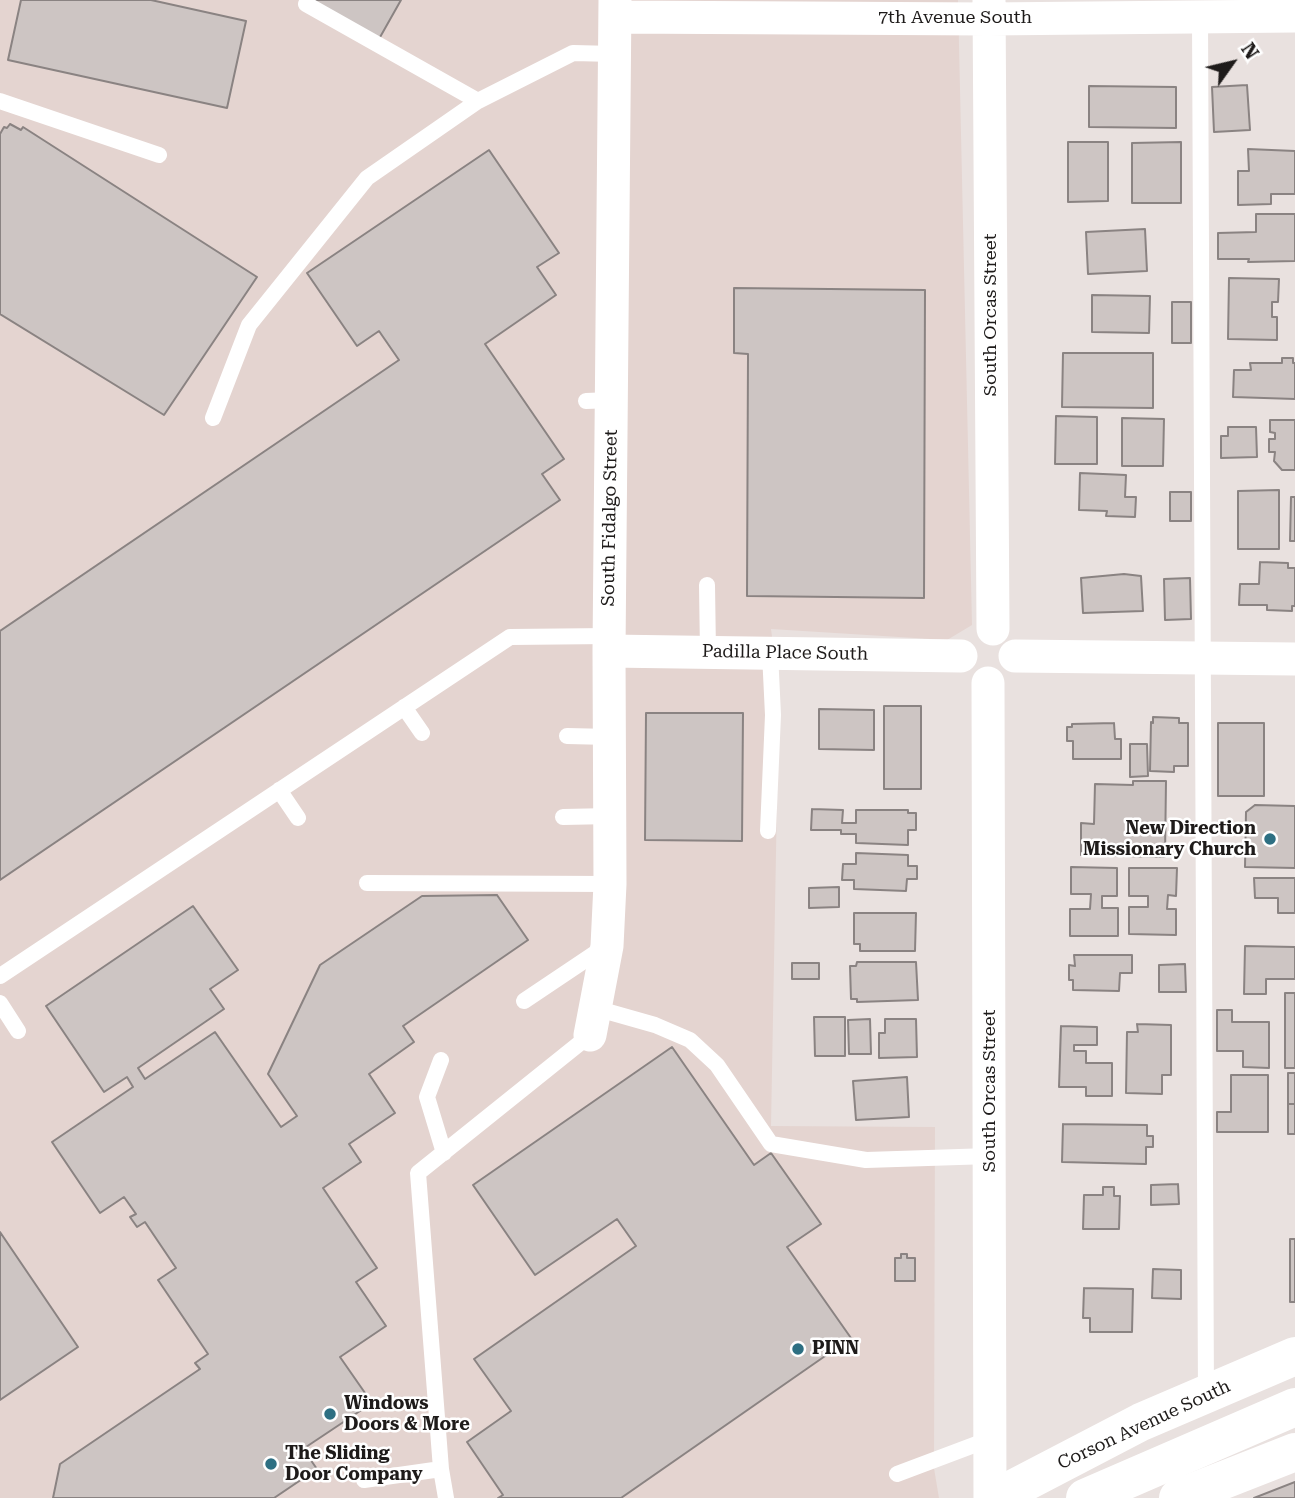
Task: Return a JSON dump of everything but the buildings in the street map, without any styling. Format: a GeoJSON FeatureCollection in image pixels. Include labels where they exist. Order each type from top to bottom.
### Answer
{"type":"FeatureCollection","features":[{"type":"Feature","properties":{"kind":"main road","name":"Corson Avenue South"},"geometry":{"type":"LineString","coordinates":[[992,1498],[1141,1422],[1295,1356]]}},
{"type":"Feature","properties":{"kind":"main road"},"geometry":{"type":"LineString","coordinates":[[1085,1498],[1295,1407]]}},
{"type":"Feature","properties":{"kind":"main road"},"geometry":{"type":"LineString","coordinates":[[1178,1498],[1295,1452]]}},
{"type":"Feature","properties":{"kind":"street","name":"7th Avenue South"},"geometry":{"type":"LineString","coordinates":[[615,8],[989,9],[1200,18],[1295,16]]}},
{"type":"Feature","properties":{"kind":"street","name":"South Fidalgo Street"},"geometry":{"type":"LineString","coordinates":[[593,1021],[607,946],[610,884],[609,644],[599,400],[615,8]]}},
{"type":"Feature","properties":{"kind":"street","name":"South Orcas Street"},"geometry":{"type":"LineString","coordinates":[[989,9],[993,629]]}},
{"type":"Feature","properties":{"kind":"street"},"geometry":{"type":"LineString","coordinates":[[984,629],[993,629],[1008,639],[1015,656],[1009,673],[1002,679],[988,683],[976,681],[969,676],[961,656],[963,644],[968,637],[984,629]]}},
{"type":"Feature","properties":{"kind":"street","name":"Padilla Place South"},"geometry":{"type":"LineString","coordinates":[[609,644],[708,652],[961,656]]}},
{"type":"Feature","properties":{"kind":"street"},"geometry":{"type":"LineString","coordinates":[[1015,656],[1295,659]]}},
{"type":"Feature","properties":{"kind":"street","name":"South Orcas Street"},"geometry":{"type":"LineString","coordinates":[[988,683],[992,1498]]}},
{"type":"Feature","properties":{"kind":"lane"},"geometry":{"type":"LineString","coordinates":[[306,5],[478,101]]}},
{"type":"Feature","properties":{"kind":"lane"},"geometry":{"type":"LineString","coordinates":[[1200,18],[1206,1395]]}},
{"type":"Feature","properties":{"kind":"lane"},"geometry":{"type":"LineString","coordinates":[[213,418],[249,325],[367,178],[478,101],[573,53],[614,54]]}},
{"type":"Feature","properties":{"kind":"lane"},"geometry":{"type":"LineString","coordinates":[[0,102],[159,155]]}},
{"type":"Feature","properties":{"kind":"lane"},"geometry":{"type":"LineString","coordinates":[[707,585],[708,652]]}},
{"type":"Feature","properties":{"kind":"lane"},"geometry":{"type":"LineString","coordinates":[[0,976],[510,637],[609,644]]}},
{"type":"Feature","properties":{"kind":"lane"},"geometry":{"type":"LineString","coordinates":[[768,831],[773,715],[770,653]]}},
{"type":"Feature","properties":{"kind":"lane"},"geometry":{"type":"LineString","coordinates":[[404,707],[422,733]]}},
{"type":"Feature","properties":{"kind":"lane"},"geometry":{"type":"LineString","coordinates":[[567,736],[610,737]]}},
{"type":"Feature","properties":{"kind":"lane"},"geometry":{"type":"LineString","coordinates":[[279,790],[298,818]]}},
{"type":"Feature","properties":{"kind":"lane"},"geometry":{"type":"LineString","coordinates":[[563,817],[611,816]]}},
{"type":"Feature","properties":{"kind":"lane"},"geometry":{"type":"LineString","coordinates":[[368,883],[610,884]]}},
{"type":"Feature","properties":{"kind":"lane"},"geometry":{"type":"LineString","coordinates":[[524,1001],[607,946]]}},
{"type":"Feature","properties":{"kind":"lane"},"geometry":{"type":"LineString","coordinates":[[0,1003],[18,1031]]}},
{"type":"Feature","properties":{"kind":"lane"},"geometry":{"type":"LineString","coordinates":[[446,1498],[441,1469],[418,1173],[593,1021],[655,1025],[690,1040],[718,1065],[771,1144],[866,1160],[990,1156]]}},
{"type":"Feature","properties":{"kind":"lane"},"geometry":{"type":"LineString","coordinates":[[441,1060],[427,1097],[444,1153]]}},
{"type":"Feature","properties":{"kind":"lane"},"geometry":{"type":"LineString","coordinates":[[897,1474],[990,1439]]}},
{"type":"Feature","properties":{"kind":"lane"},"geometry":{"type":"LineString","coordinates":[[364,1480],[441,1469]]}},
{"type":"Feature","properties":{"kind":"shaded area"},"geometry":{"type":"Polygon","coordinates":[[[0,0],[958,0],[972,625],[947,640],[771,629],[779,689],[771,1126],[935,1127],[934,1468],[939,1498],[0,1498],[0,0]]]}},
{"type":"Feature","properties":{"kind":"place","name":"New Direction Missionary Church"},"geometry":{"type":"Point","coordinates":[1270,839]}},
{"type":"Feature","properties":{"kind":"place","name":"PINN"},"geometry":{"type":"Point","coordinates":[798,1349]}},
{"type":"Feature","properties":{"kind":"place","name":"Windows Doors & More"},"geometry":{"type":"Point","coordinates":[330,1414]}},
{"type":"Feature","properties":{"kind":"place","name":"The Sliding Door Company"},"geometry":{"type":"Point","coordinates":[271,1464]}}]}
